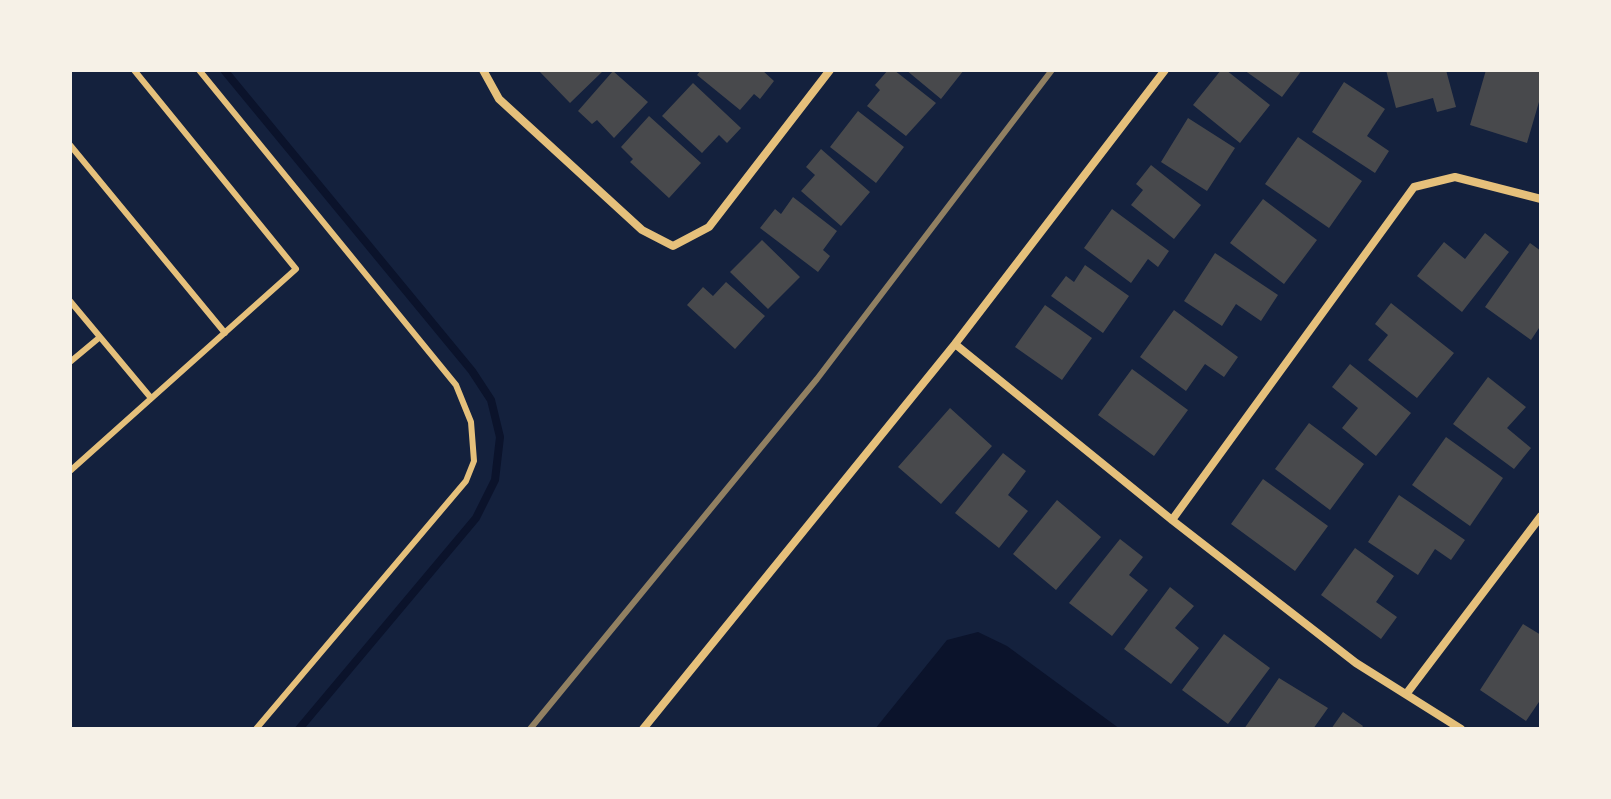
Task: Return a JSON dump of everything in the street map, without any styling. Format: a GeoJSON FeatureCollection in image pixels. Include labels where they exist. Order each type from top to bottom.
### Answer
{"type":"FeatureCollection","features":[{"type":"Feature","properties":{"kind":"street"},"geometry":{"type":"LineString","coordinates":[[483,70],[499,99],[642,230],[673,246],[709,227],[830,70]]}},
{"type":"Feature","properties":{"kind":"street"},"geometry":{"type":"LineString","coordinates":[[643,729],[955,344],[1165,70]]}},
{"type":"Feature","properties":{"kind":"street"},"geometry":{"type":"LineString","coordinates":[[1172,520],[1414,187],[1455,177],[1541,199]]}},
{"type":"Feature","properties":{"kind":"street"},"geometry":{"type":"LineString","coordinates":[[955,344],[1172,520],[1356,663],[1461,729]]}},
{"type":"Feature","properties":{"kind":"street"},"geometry":{"type":"LineString","coordinates":[[1407,693],[1541,516]]}},
{"type":"Feature","properties":{"kind":"lane"},"geometry":{"type":"LineString","coordinates":[[70,471],[296,269],[134,70]]}},
{"type":"Feature","properties":{"kind":"lane"},"geometry":{"type":"LineString","coordinates":[[199,70],[456,385],[471,422],[474,461],[466,481],[256,729]]}},
{"type":"Feature","properties":{"kind":"lane"},"geometry":{"type":"LineString","coordinates":[[70,145],[225,333]]}},
{"type":"Feature","properties":{"kind":"lane"},"geometry":{"type":"LineString","coordinates":[[70,301],[151,398]]}},
{"type":"Feature","properties":{"kind":"lane"},"geometry":{"type":"LineString","coordinates":[[70,362],[100,337]]}},
{"type":"Feature","properties":{"kind":"water"},"geometry":{"type":"Polygon","coordinates":[[[978,632],[1007,646],[1120,729],[875,729],[947,640],[978,632]]]}},
{"type":"Feature","properties":{"kind":"building"},"geometry":{"type":"Polygon","coordinates":[[[540,70],[604,70],[570,103],[540,70]]]}},
{"type":"Feature","properties":{"kind":"building"},"geometry":{"type":"Polygon","coordinates":[[[701,70],[762,70],[774,81],[760,99],[754,94],[740,110],[697,75],[701,70]]]}},
{"type":"Feature","properties":{"kind":"building"},"geometry":{"type":"Polygon","coordinates":[[[888,70],[894,70],[936,103],[906,136],[867,106],[880,90],[875,85],[888,70]]]}},
{"type":"Feature","properties":{"kind":"building"},"geometry":{"type":"Polygon","coordinates":[[[906,70],[964,70],[941,99],[906,70]]]}},
{"type":"Feature","properties":{"kind":"building"},"geometry":{"type":"Polygon","coordinates":[[[1221,70],[1226,70],[1270,105],[1240,143],[1193,105],[1221,70]]]}},
{"type":"Feature","properties":{"kind":"building"},"geometry":{"type":"Polygon","coordinates":[[[1244,70],[1302,70],[1282,97],[1244,70]]]}},
{"type":"Feature","properties":{"kind":"building"},"geometry":{"type":"Polygon","coordinates":[[[1386,70],[1446,70],[1456,107],[1437,112],[1433,98],[1396,108],[1386,70]]]}},
{"type":"Feature","properties":{"kind":"building"},"geometry":{"type":"Polygon","coordinates":[[[1486,70],[1541,72],[1541,95],[1527,143],[1470,125],[1486,70]]]}},
{"type":"Feature","properties":{"kind":"building"},"geometry":{"type":"Polygon","coordinates":[[[613,71],[648,102],[614,138],[597,120],[592,124],[578,111],[613,71]]]}},
{"type":"Feature","properties":{"kind":"building"},"geometry":{"type":"Polygon","coordinates":[[[1344,82],[1385,109],[1367,136],[1389,151],[1375,173],[1312,132],[1344,82]]]}},
{"type":"Feature","properties":{"kind":"building"},"geometry":{"type":"Polygon","coordinates":[[[693,83],[741,128],[727,143],[719,135],[702,153],[662,116],[693,83]]]}},
{"type":"Feature","properties":{"kind":"building"},"geometry":{"type":"Polygon","coordinates":[[[858,111],[904,147],[876,183],[830,147],[858,111]]]}},
{"type":"Feature","properties":{"kind":"building"},"geometry":{"type":"Polygon","coordinates":[[[649,116],[701,163],[669,198],[630,162],[633,159],[621,147],[649,116]]]}},
{"type":"Feature","properties":{"kind":"building"},"geometry":{"type":"Polygon","coordinates":[[[1188,118],[1235,148],[1207,191],[1161,162],[1188,118]]]}},
{"type":"Feature","properties":{"kind":"building"},"geometry":{"type":"Polygon","coordinates":[[[1298,137],[1362,181],[1329,228],[1265,184],[1298,137]]]}},
{"type":"Feature","properties":{"kind":"building"},"geometry":{"type":"Polygon","coordinates":[[[821,149],[870,192],[841,226],[801,191],[815,175],[806,167],[821,149]]]}},
{"type":"Feature","properties":{"kind":"building"},"geometry":{"type":"Polygon","coordinates":[[[1151,165],[1201,205],[1174,239],[1131,205],[1143,190],[1136,184],[1151,165]]]}},
{"type":"Feature","properties":{"kind":"building"},"geometry":{"type":"Polygon","coordinates":[[[793,197],[837,231],[823,250],[830,256],[818,272],[760,228],[775,209],[781,214],[793,197]]]}},
{"type":"Feature","properties":{"kind":"building"},"geometry":{"type":"Polygon","coordinates":[[[1263,199],[1317,240],[1284,284],[1230,243],[1263,199]]]}},
{"type":"Feature","properties":{"kind":"building"},"geometry":{"type":"Polygon","coordinates":[[[1112,209],[1169,251],[1158,267],[1148,259],[1131,283],[1084,248],[1112,209]]]}},
{"type":"Feature","properties":{"kind":"building"},"geometry":{"type":"Polygon","coordinates":[[[1485,233],[1509,252],[1462,312],[1417,276],[1444,242],[1465,259],[1485,233]]]}},
{"type":"Feature","properties":{"kind":"building"},"geometry":{"type":"Polygon","coordinates":[[[762,240],[800,277],[768,309],[730,272],[762,240]]]}},
{"type":"Feature","properties":{"kind":"building"},"geometry":{"type":"Polygon","coordinates":[[[1530,243],[1541,251],[1541,325],[1531,340],[1485,307],[1530,243]]]}},
{"type":"Feature","properties":{"kind":"building"},"geometry":{"type":"Polygon","coordinates":[[[1215,253],[1278,295],[1261,321],[1236,304],[1222,326],[1184,301],[1215,253]]]}},
{"type":"Feature","properties":{"kind":"building"},"geometry":{"type":"Polygon","coordinates":[[[1085,265],[1129,296],[1103,333],[1051,296],[1066,276],[1074,282],[1085,265]]]}},
{"type":"Feature","properties":{"kind":"building"},"geometry":{"type":"Polygon","coordinates":[[[726,282],[765,316],[735,349],[687,305],[703,287],[713,296],[726,282]]]}},
{"type":"Feature","properties":{"kind":"building"},"geometry":{"type":"Polygon","coordinates":[[[1391,303],[1454,353],[1417,398],[1368,360],[1388,335],[1375,324],[1391,303]]]}},
{"type":"Feature","properties":{"kind":"building"},"geometry":{"type":"Polygon","coordinates":[[[1045,305],[1092,338],[1062,380],[1015,347],[1045,305]]]}},
{"type":"Feature","properties":{"kind":"building"},"geometry":{"type":"Polygon","coordinates":[[[1174,310],[1238,357],[1224,377],[1205,364],[1186,391],[1140,357],[1174,310]]]}},
{"type":"Feature","properties":{"kind":"building"},"geometry":{"type":"Polygon","coordinates":[[[1350,364],[1411,413],[1376,456],[1342,428],[1358,408],[1332,387],[1350,364]]]}},
{"type":"Feature","properties":{"kind":"building"},"geometry":{"type":"Polygon","coordinates":[[[1132,369],[1188,410],[1154,456],[1098,415],[1132,369]]]}},
{"type":"Feature","properties":{"kind":"building"},"geometry":{"type":"Polygon","coordinates":[[[1488,377],[1526,407],[1507,428],[1531,448],[1514,469],[1453,424],[1488,377]]]}},
{"type":"Feature","properties":{"kind":"building"},"geometry":{"type":"Polygon","coordinates":[[[950,408],[992,446],[941,504],[898,467],[950,408]]]}},
{"type":"Feature","properties":{"kind":"building"},"geometry":{"type":"Polygon","coordinates":[[[1309,423],[1364,464],[1330,510],[1275,469],[1309,423]]]}},
{"type":"Feature","properties":{"kind":"building"},"geometry":{"type":"Polygon","coordinates":[[[1446,437],[1503,478],[1470,526],[1412,485],[1446,437]]]}},
{"type":"Feature","properties":{"kind":"building"},"geometry":{"type":"Polygon","coordinates":[[[1003,453],[1026,471],[1008,495],[1028,511],[999,548],[955,513],[1003,453]]]}},
{"type":"Feature","properties":{"kind":"building"},"geometry":{"type":"Polygon","coordinates":[[[1263,479],[1328,526],[1295,571],[1231,524],[1263,479]]]}},
{"type":"Feature","properties":{"kind":"building"},"geometry":{"type":"Polygon","coordinates":[[[1399,495],[1465,540],[1451,560],[1435,549],[1418,575],[1368,542],[1399,495]]]}},
{"type":"Feature","properties":{"kind":"building"},"geometry":{"type":"Polygon","coordinates":[[[1057,500],[1101,537],[1056,590],[1013,554],[1057,500]]]}},
{"type":"Feature","properties":{"kind":"building"},"geometry":{"type":"Polygon","coordinates":[[[1120,539],[1143,557],[1129,575],[1148,590],[1112,636],[1069,603],[1120,539]]]}},
{"type":"Feature","properties":{"kind":"building"},"geometry":{"type":"Polygon","coordinates":[[[1355,548],[1394,576],[1376,602],[1397,617],[1381,639],[1321,595],[1355,548]]]}},
{"type":"Feature","properties":{"kind":"building"},"geometry":{"type":"Polygon","coordinates":[[[1170,587],[1194,606],[1175,628],[1199,648],[1171,684],[1124,649],[1170,587]]]}},
{"type":"Feature","properties":{"kind":"building"},"geometry":{"type":"Polygon","coordinates":[[[1523,624],[1541,635],[1541,699],[1526,721],[1480,690],[1523,624]]]}},
{"type":"Feature","properties":{"kind":"building"},"geometry":{"type":"Polygon","coordinates":[[[1224,634],[1270,668],[1228,724],[1182,690],[1224,634]]]}},
{"type":"Feature","properties":{"kind":"building"},"geometry":{"type":"Polygon","coordinates":[[[1279,678],[1328,708],[1313,729],[1244,729],[1279,678]]]}},
{"type":"Feature","properties":{"kind":"building"},"geometry":{"type":"Polygon","coordinates":[[[1343,712],[1363,726],[1361,729],[1331,729],[1343,712]]]}},
{"type":"Feature","properties":{"kind":"waterway"},"geometry":{"type":"LineString","coordinates":[[224,70],[472,371],[491,400],[500,437],[495,480],[476,518],[299,729]]}},
{"type":"Feature","properties":{"kind":"railway"},"geometry":{"type":"LineString","coordinates":[[530,729],[817,379],[1052,70]]}}]}
